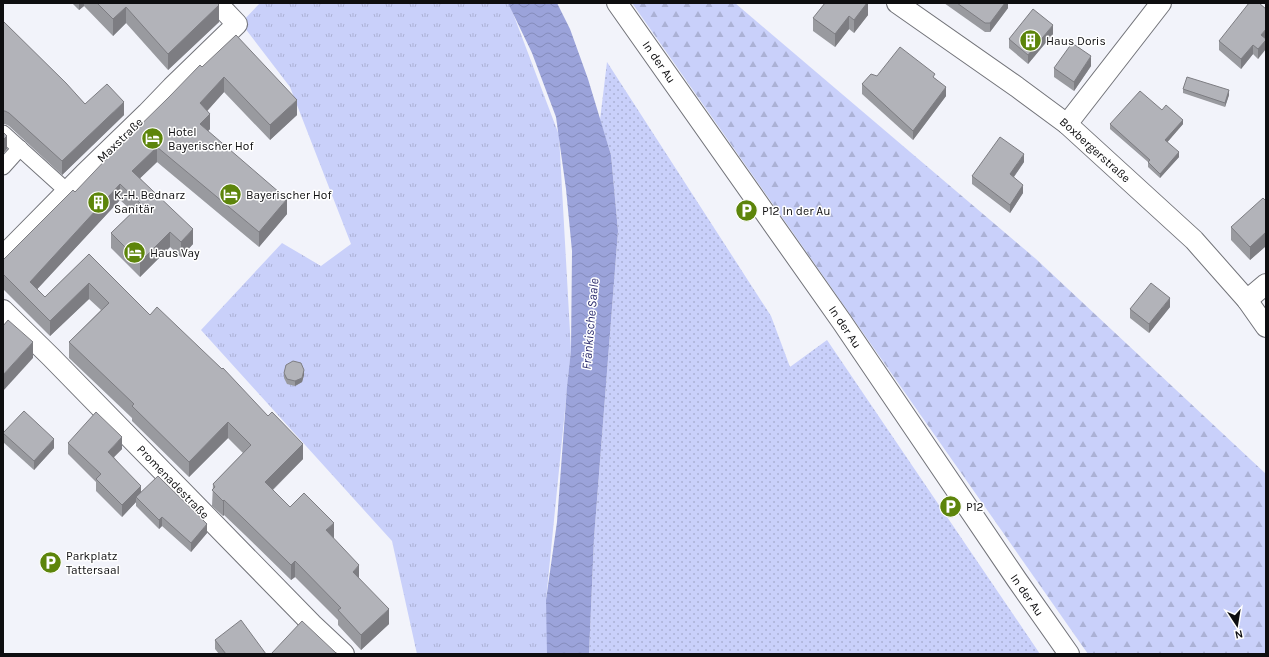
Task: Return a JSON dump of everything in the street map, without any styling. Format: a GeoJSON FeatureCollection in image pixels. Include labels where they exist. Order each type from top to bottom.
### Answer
{"type":"FeatureCollection","features":[{"type":"Feature","properties":{"kind":"street","name":"Maxstraße"},"geometry":{"type":"LineString","coordinates":[[3,256],[237,24],[217,3]]}},
{"type":"Feature","properties":{"kind":"street","name":"In der Au"},"geometry":{"type":"LineString","coordinates":[[617,3],[842,322],[1068,654]]}},
{"type":"Feature","properties":{"kind":"street","name":"Boxbergerstraße"},"geometry":{"type":"LineString","coordinates":[[897,3],[1067,124],[1194,240],[1247,300],[1266,327]]}},
{"type":"Feature","properties":{"kind":"street"},"geometry":{"type":"LineString","coordinates":[[1067,124],[1161,3]]}},
{"type":"Feature","properties":{"kind":"street"},"geometry":{"type":"LineString","coordinates":[[3,133],[67,191]]}},
{"type":"Feature","properties":{"kind":"street"},"geometry":{"type":"LineString","coordinates":[[3,167],[20,148]]}},
{"type":"Feature","properties":{"kind":"street"},"geometry":{"type":"LineString","coordinates":[[1247,300],[1266,284]]}},
{"type":"Feature","properties":{"kind":"street","name":"Promenadestraße"},"geometry":{"type":"LineString","coordinates":[[3,310],[51,357],[312,624],[344,654]]}},
{"type":"Feature","properties":{"kind":"green space"},"geometry":{"type":"Polygon","coordinates":[[[260,3],[508,3],[511,8],[559,135],[571,350],[546,600],[549,654],[417,654],[392,541],[201,330],[282,243],[321,266],[351,244],[290,87],[241,23],[260,3]]]}},
{"type":"Feature","properties":{"kind":"green space"},"geometry":{"type":"Polygon","coordinates":[[[632,3],[735,3],[1036,259],[1266,474],[1266,654],[1088,654],[632,3]]]}},
{"type":"Feature","properties":{"kind":"green space"},"geometry":{"type":"Polygon","coordinates":[[[607,62],[771,316],[790,367],[827,340],[1040,654],[589,654],[594,538],[618,231],[611,155],[600,120],[607,62]]]}},
{"type":"Feature","properties":{"kind":"water","name":"Fränkische Saale"},"geometry":{"type":"Polygon","coordinates":[[[508,3],[557,3],[570,29],[588,79],[611,155],[618,231],[594,538],[589,654],[547,654],[546,600],[557,522],[571,350],[572,251],[566,189],[556,117],[532,53],[508,3]]]}},
{"type":"Feature","properties":{"kind":"building"},"geometry":{"type":"Polygon","coordinates":[[[97,3],[217,3],[219,5],[168,54],[126,7],[113,19],[97,3]]]}},
{"type":"Feature","properties":{"kind":"building"},"geometry":{"type":"Polygon","coordinates":[[[825,3],[867,3],[854,20],[849,16],[835,34],[813,18],[825,3]]]}},
{"type":"Feature","properties":{"kind":"building"},"geometry":{"type":"Polygon","coordinates":[[[957,3],[1005,3],[990,23],[985,23],[957,3]]]}},
{"type":"Feature","properties":{"kind":"building"},"geometry":{"type":"Polygon","coordinates":[[[1249,3],[1259,3],[1266,9],[1266,29],[1261,35],[1266,40],[1258,49],[1253,45],[1241,59],[1219,41],[1249,3]]]}},
{"type":"Feature","properties":{"kind":"building","name":"Haus Doris"},"geometry":{"type":"Polygon","coordinates":[[[1033,9],[1053,25],[1028,55],[1009,39],[1033,9]]]}},
{"type":"Feature","properties":{"kind":"building"},"geometry":{"type":"Polygon","coordinates":[[[3,21],[66,83],[85,104],[107,84],[124,102],[62,161],[9,113],[3,111],[3,21]]]}},
{"type":"Feature","properties":{"kind":"building"},"geometry":{"type":"Polygon","coordinates":[[[236,35],[297,100],[270,125],[224,77],[200,103],[210,114],[200,124],[287,199],[259,232],[157,147],[132,171],[193,229],[181,242],[170,232],[140,262],[111,233],[141,204],[120,184],[30,282],[45,297],[89,254],[150,315],[157,307],[222,369],[223,368],[268,416],[272,412],[303,444],[265,482],[290,507],[304,493],[334,523],[326,530],[359,565],[353,572],[389,609],[361,635],[338,610],[341,608],[295,561],[291,565],[212,490],[215,487],[213,484],[251,445],[228,422],[189,462],[132,406],[134,404],[69,342],[109,303],[89,283],[50,321],[3,274],[3,260],[73,190],[75,192],[200,65],[202,67],[236,35]]]}},
{"type":"Feature","properties":{"kind":"building"},"geometry":{"type":"Polygon","coordinates":[[[1072,43],[1091,56],[1074,82],[1054,68],[1072,43]]]}},
{"type":"Feature","properties":{"kind":"building"},"geometry":{"type":"Polygon","coordinates":[[[900,47],[935,74],[933,77],[946,87],[913,131],[862,84],[871,74],[877,76],[900,47]]]}},
{"type":"Feature","properties":{"kind":"building"},"geometry":{"type":"Polygon","coordinates":[[[1187,77],[1229,90],[1225,103],[1183,89],[1187,77]]]}},
{"type":"Feature","properties":{"kind":"building"},"geometry":{"type":"Polygon","coordinates":[[[1140,91],[1162,110],[1166,105],[1183,120],[1165,140],[1179,152],[1160,174],[1148,162],[1150,160],[1110,124],[1140,91]]]}},
{"type":"Feature","properties":{"kind":"building"},"geometry":{"type":"Polygon","coordinates":[[[3,132],[7,136],[3,140],[3,132]]]}},
{"type":"Feature","properties":{"kind":"building"},"geometry":{"type":"Polygon","coordinates":[[[1000,137],[1024,154],[1010,174],[1023,185],[1010,205],[972,176],[1000,137]]]}},
{"type":"Feature","properties":{"kind":"building"},"geometry":{"type":"Polygon","coordinates":[[[1263,198],[1266,201],[1266,232],[1250,247],[1231,227],[1263,198]]]}},
{"type":"Feature","properties":{"kind":"building"},"geometry":{"type":"Polygon","coordinates":[[[1151,283],[1170,298],[1149,324],[1130,309],[1151,283]]]}},
{"type":"Feature","properties":{"kind":"building"},"geometry":{"type":"Polygon","coordinates":[[[8,320],[33,342],[3,375],[3,326],[8,320]]]}},
{"type":"Feature","properties":{"kind":"building"},"geometry":{"type":"Polygon","coordinates":[[[293,361],[301,363],[304,370],[302,378],[295,381],[287,379],[284,373],[286,365],[293,361]]]}},
{"type":"Feature","properties":{"kind":"building"},"geometry":{"type":"Polygon","coordinates":[[[24,411],[54,439],[34,461],[3,433],[24,411]]]}},
{"type":"Feature","properties":{"kind":"building"},"geometry":{"type":"Polygon","coordinates":[[[96,412],[122,437],[108,452],[141,486],[122,505],[96,479],[101,474],[68,443],[96,412]]]}},
{"type":"Feature","properties":{"kind":"building"},"geometry":{"type":"Polygon","coordinates":[[[158,476],[207,524],[191,543],[162,517],[159,520],[136,497],[158,476]]]}},
{"type":"Feature","properties":{"kind":"building"},"geometry":{"type":"Polygon","coordinates":[[[241,620],[266,654],[226,654],[215,640],[241,620]]]}},
{"type":"Feature","properties":{"kind":"building"},"geometry":{"type":"Polygon","coordinates":[[[302,621],[336,653],[339,654],[271,654],[302,621]]]}},
{"type":"Feature","properties":{"kind":"place","name":"Haus Doris"},"geometry":{"type":"Point","coordinates":[1031,41]}},
{"type":"Feature","properties":{"kind":"place","name":"Hotel Bayerischer Hof"},"geometry":{"type":"Point","coordinates":[152,139]}},
{"type":"Feature","properties":{"kind":"place","name":"Bayerischer Hof"},"geometry":{"type":"Point","coordinates":[231,195]}},
{"type":"Feature","properties":{"kind":"place","name":"K.-H. Bednarz Sanitär"},"geometry":{"type":"Point","coordinates":[99,202]}},
{"type":"Feature","properties":{"kind":"place","name":"P12 In der Au"},"geometry":{"type":"Point","coordinates":[746,211]}},
{"type":"Feature","properties":{"kind":"place","name":"Haus Vay"},"geometry":{"type":"Point","coordinates":[135,253]}},
{"type":"Feature","properties":{"kind":"place","name":"P12"},"geometry":{"type":"Point","coordinates":[950,507]}},
{"type":"Feature","properties":{"kind":"place","name":"Parkplatz Tattersaal"},"geometry":{"type":"Point","coordinates":[50,563]}}]}
